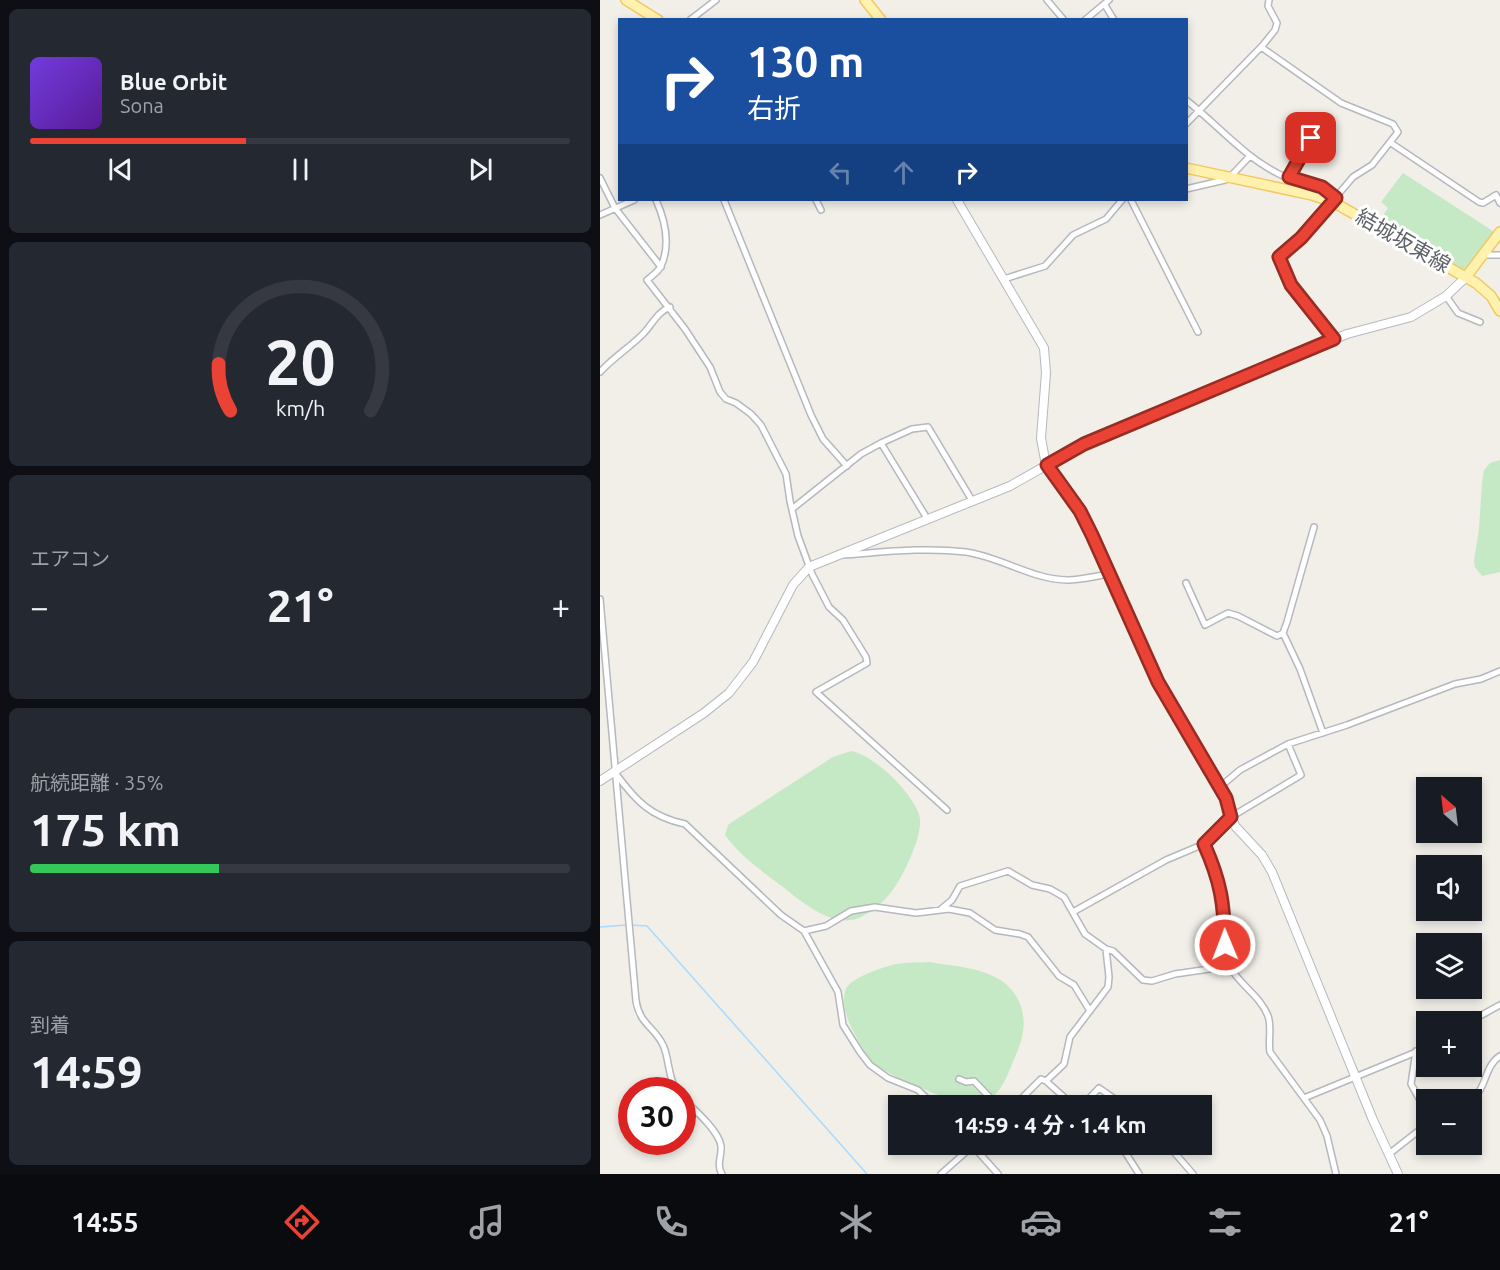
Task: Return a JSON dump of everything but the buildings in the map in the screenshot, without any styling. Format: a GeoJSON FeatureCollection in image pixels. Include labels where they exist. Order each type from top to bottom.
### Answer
{"type":"FeatureCollection","features":[{"type":"Feature","properties":{"kind":"main road"},"geometry":{"type":"LineString","coordinates":[[626,0],[655,18]]}},
{"type":"Feature","properties":{"kind":"main road"},"geometry":{"type":"LineString","coordinates":[[865,0],[879,18]]}},
{"type":"Feature","properties":{"kind":"main road","name":"結城坂東線"},"geometry":{"type":"LineString","coordinates":[[1188,168],[1335,200],[1486,290],[1500,311]]}},
{"type":"Feature","properties":{"kind":"main road"},"geometry":{"type":"LineString","coordinates":[[1466,277],[1500,232]]}},
{"type":"Feature","properties":{"kind":"street"},"geometry":{"type":"LineString","coordinates":[[693,18],[716,0]]}},
{"type":"Feature","properties":{"kind":"street"},"geometry":{"type":"LineString","coordinates":[[1047,0],[1062,18]]}},
{"type":"Feature","properties":{"kind":"street"},"geometry":{"type":"LineString","coordinates":[[1188,122],[1275,30],[1277,23],[1268,6],[1269,0]]}},
{"type":"Feature","properties":{"kind":"street"},"geometry":{"type":"LineString","coordinates":[[1087,18],[1107,2],[1112,18]]}},
{"type":"Feature","properties":{"kind":"street"},"geometry":{"type":"LineString","coordinates":[[1261,47],[1341,103],[1393,124],[1398,132],[1372,165],[1349,180],[1335,200],[1301,238],[1279,257],[1291,285],[1334,339]]}},
{"type":"Feature","properties":{"kind":"street"},"geometry":{"type":"LineString","coordinates":[[1188,102],[1256,161],[1289,177],[1322,187],[1335,200]]}},
{"type":"Feature","properties":{"kind":"street"},"geometry":{"type":"LineString","coordinates":[[1289,177],[1311,138]]}},
{"type":"Feature","properties":{"kind":"street"},"geometry":{"type":"LineString","coordinates":[[1391,143],[1479,202],[1496,195],[1500,203]]}},
{"type":"Feature","properties":{"kind":"street"},"geometry":{"type":"LineString","coordinates":[[1188,189],[1230,177],[1251,156]]}},
{"type":"Feature","properties":{"kind":"street"},"geometry":{"type":"LineString","coordinates":[[600,178],[615,208],[661,267]]}},
{"type":"Feature","properties":{"kind":"street"},"geometry":{"type":"LineString","coordinates":[[600,215],[632,201]]}},
{"type":"Feature","properties":{"kind":"street"},"geometry":{"type":"LineString","coordinates":[[656,201],[665,221],[666,230],[661,267],[647,280],[670,307],[710,367],[720,392],[726,399],[751,414],[761,425],[786,474],[798,536],[809,567],[829,607],[843,620],[867,660],[867,663],[816,693],[947,810]]}},
{"type":"Feature","properties":{"kind":"street"},"geometry":{"type":"LineString","coordinates":[[724,201],[812,415],[824,439],[847,466]]}},
{"type":"Feature","properties":{"kind":"street"},"geometry":{"type":"LineString","coordinates":[[816,201],[821,210]]}},
{"type":"Feature","properties":{"kind":"street"},"geometry":{"type":"LineString","coordinates":[[958,201],[1044,348],[1046,373],[1041,438],[1042,452],[1047,465],[1080,511],[1158,682],[1220,787],[1235,825],[1262,855],[1272,872],[1354,1076],[1398,1174]]}},
{"type":"Feature","properties":{"kind":"street"},"geometry":{"type":"LineString","coordinates":[[1004,279],[1045,266],[1073,235],[1106,219],[1121,201]]}},
{"type":"Feature","properties":{"kind":"street"},"geometry":{"type":"LineString","coordinates":[[1132,201],[1198,332]]}},
{"type":"Feature","properties":{"kind":"street"},"geometry":{"type":"LineString","coordinates":[[1482,255],[1500,255]]}},
{"type":"Feature","properties":{"kind":"street"},"geometry":{"type":"LineString","coordinates":[[600,781],[714,706],[735,686],[753,662],[793,585],[809,567],[831,556],[928,520],[1010,486],[1084,444],[1334,339],[1411,317],[1446,296],[1466,277]]}},
{"type":"Feature","properties":{"kind":"street"},"geometry":{"type":"LineString","coordinates":[[1446,296],[1458,313],[1480,322]]}},
{"type":"Feature","properties":{"kind":"street"},"geometry":{"type":"LineString","coordinates":[[600,372],[615,356],[633,344],[655,319],[670,307]]}},
{"type":"Feature","properties":{"kind":"street"},"geometry":{"type":"LineString","coordinates":[[792,509],[861,454],[912,429],[928,427],[973,502]]}},
{"type":"Feature","properties":{"kind":"street"},"geometry":{"type":"LineString","coordinates":[[881,443],[928,520]]}},
{"type":"Feature","properties":{"kind":"street"},"geometry":{"type":"LineString","coordinates":[[1186,583],[1205,625],[1228,614],[1238,616],[1277,636],[1282,633],[1287,622],[1314,527]]}},
{"type":"Feature","properties":{"kind":"street"},"geometry":{"type":"LineString","coordinates":[[831,556],[905,550],[951,551],[987,557],[1036,574],[1068,580],[1109,573]]}},
{"type":"Feature","properties":{"kind":"street"},"geometry":{"type":"LineString","coordinates":[[600,599],[614,772],[638,1011],[644,1022],[657,1034],[664,1047],[672,1077]]}},
{"type":"Feature","properties":{"kind":"street"},"geometry":{"type":"LineString","coordinates":[[1282,633],[1300,669],[1323,733]]}},
{"type":"Feature","properties":{"kind":"street"},"geometry":{"type":"LineString","coordinates":[[1220,787],[1240,770],[1288,744],[1455,684],[1481,679],[1500,671]]}},
{"type":"Feature","properties":{"kind":"street"},"geometry":{"type":"LineString","coordinates":[[1073,912],[1166,860],[1204,844],[1231,817],[1301,775],[1288,744]]}},
{"type":"Feature","properties":{"kind":"street"},"geometry":{"type":"LineString","coordinates":[[614,772],[633,797],[664,820],[685,824],[782,915],[804,931],[838,992],[842,1022],[860,1052],[881,1074],[918,1090],[923,1095]]}},
{"type":"Feature","properties":{"kind":"street"},"geometry":{"type":"LineString","coordinates":[[1204,844],[1217,873],[1224,908],[1225,945],[1230,966],[1262,1004],[1270,1019],[1268,1043],[1270,1052],[1325,1131],[1336,1174]]}},
{"type":"Feature","properties":{"kind":"street"},"geometry":{"type":"LineString","coordinates":[[940,910],[952,900],[960,886],[1008,871],[1032,885],[1050,889],[1064,897],[1085,934],[1106,949],[1113,951],[1141,979],[1146,981],[1230,966]]}},
{"type":"Feature","properties":{"kind":"street"},"geometry":{"type":"LineString","coordinates":[[804,931],[822,927],[858,909],[875,907],[916,913],[940,910],[970,913],[995,930],[1026,936],[1059,976],[1074,984],[1090,1011]]}},
{"type":"Feature","properties":{"kind":"street"},"geometry":{"type":"LineString","coordinates":[[1046,1081],[1064,1064],[1070,1037],[1108,987],[1106,949]]}},
{"type":"Feature","properties":{"kind":"street"},"geometry":{"type":"LineString","coordinates":[[1482,1015],[1500,1005]]}},
{"type":"Feature","properties":{"kind":"street"},"geometry":{"type":"LineString","coordinates":[[1304,1098],[1416,1051],[1412,1084],[1416,1092]]}},
{"type":"Feature","properties":{"kind":"street"},"geometry":{"type":"LineString","coordinates":[[1481,1089],[1491,1063],[1500,1056]]}},
{"type":"Feature","properties":{"kind":"street"},"geometry":{"type":"LineString","coordinates":[[959,1079],[966,1082],[974,1081],[987,1095]]}},
{"type":"Feature","properties":{"kind":"street"},"geometry":{"type":"LineString","coordinates":[[1025,1095],[1041,1079],[1062,1095]]}},
{"type":"Feature","properties":{"kind":"street"},"geometry":{"type":"LineString","coordinates":[[1093,1095],[1100,1088],[1110,1095]]}},
{"type":"Feature","properties":{"kind":"street"},"geometry":{"type":"LineString","coordinates":[[696,1113],[717,1136],[721,1146],[718,1166],[722,1174]]}},
{"type":"Feature","properties":{"kind":"street"},"geometry":{"type":"LineString","coordinates":[[1389,1154],[1416,1133]]}},
{"type":"Feature","properties":{"kind":"street"},"geometry":{"type":"LineString","coordinates":[[941,1174],[962,1155]]}},
{"type":"Feature","properties":{"kind":"street"},"geometry":{"type":"LineString","coordinates":[[982,1155],[998,1174]]}},
{"type":"Feature","properties":{"kind":"street"},"geometry":{"type":"LineString","coordinates":[[1127,1155],[1139,1174]]}},
{"type":"Feature","properties":{"kind":"street"},"geometry":{"type":"LineString","coordinates":[[1177,1155],[1193,1174]]}},
{"type":"Feature","properties":{"kind":"green space"},"geometry":{"type":"Polygon","coordinates":[[[1403,173],[1496,233],[1466,268],[1463,269],[1379,221],[1388,208],[1381,202],[1403,173]]]}},
{"type":"Feature","properties":{"kind":"green space"},"geometry":{"type":"Polygon","coordinates":[[[1500,460],[1500,572],[1482,576],[1475,567],[1474,561],[1484,470],[1490,463],[1500,460]]]}},
{"type":"Feature","properties":{"kind":"green space"},"geometry":{"type":"Polygon","coordinates":[[[851,751],[871,760],[903,788],[917,810],[920,827],[906,867],[889,895],[863,916],[843,920],[824,915],[806,905],[752,863],[725,835],[728,825],[732,822],[833,757],[851,751]]]}},
{"type":"Feature","properties":{"kind":"green space"},"geometry":{"type":"Polygon","coordinates":[[[929,962],[983,972],[996,977],[1015,994],[1023,1014],[1023,1033],[1004,1082],[994,1095],[939,1095],[883,1069],[868,1056],[849,1023],[845,1007],[845,991],[856,979],[868,973],[905,963],[929,962]]]}},
{"type":"Feature","properties":{"kind":"waterway"},"geometry":{"type":"LineString","coordinates":[[600,927],[626,925]]}},
{"type":"Feature","properties":{"kind":"waterway"},"geometry":{"type":"LineString","coordinates":[[631,925],[647,926],[867,1174]]}},
{"type":"Feature","properties":{"kind":"route"},"geometry":{"type":"LineString","coordinates":[[1225,945],[1221,891],[1217,873],[1204,844],[1231,817],[1226,798],[1158,682],[1080,511],[1047,465],[1084,444],[1334,339],[1291,285],[1279,257],[1301,238],[1336,198],[1322,187],[1289,177],[1311,138]]}}]}
